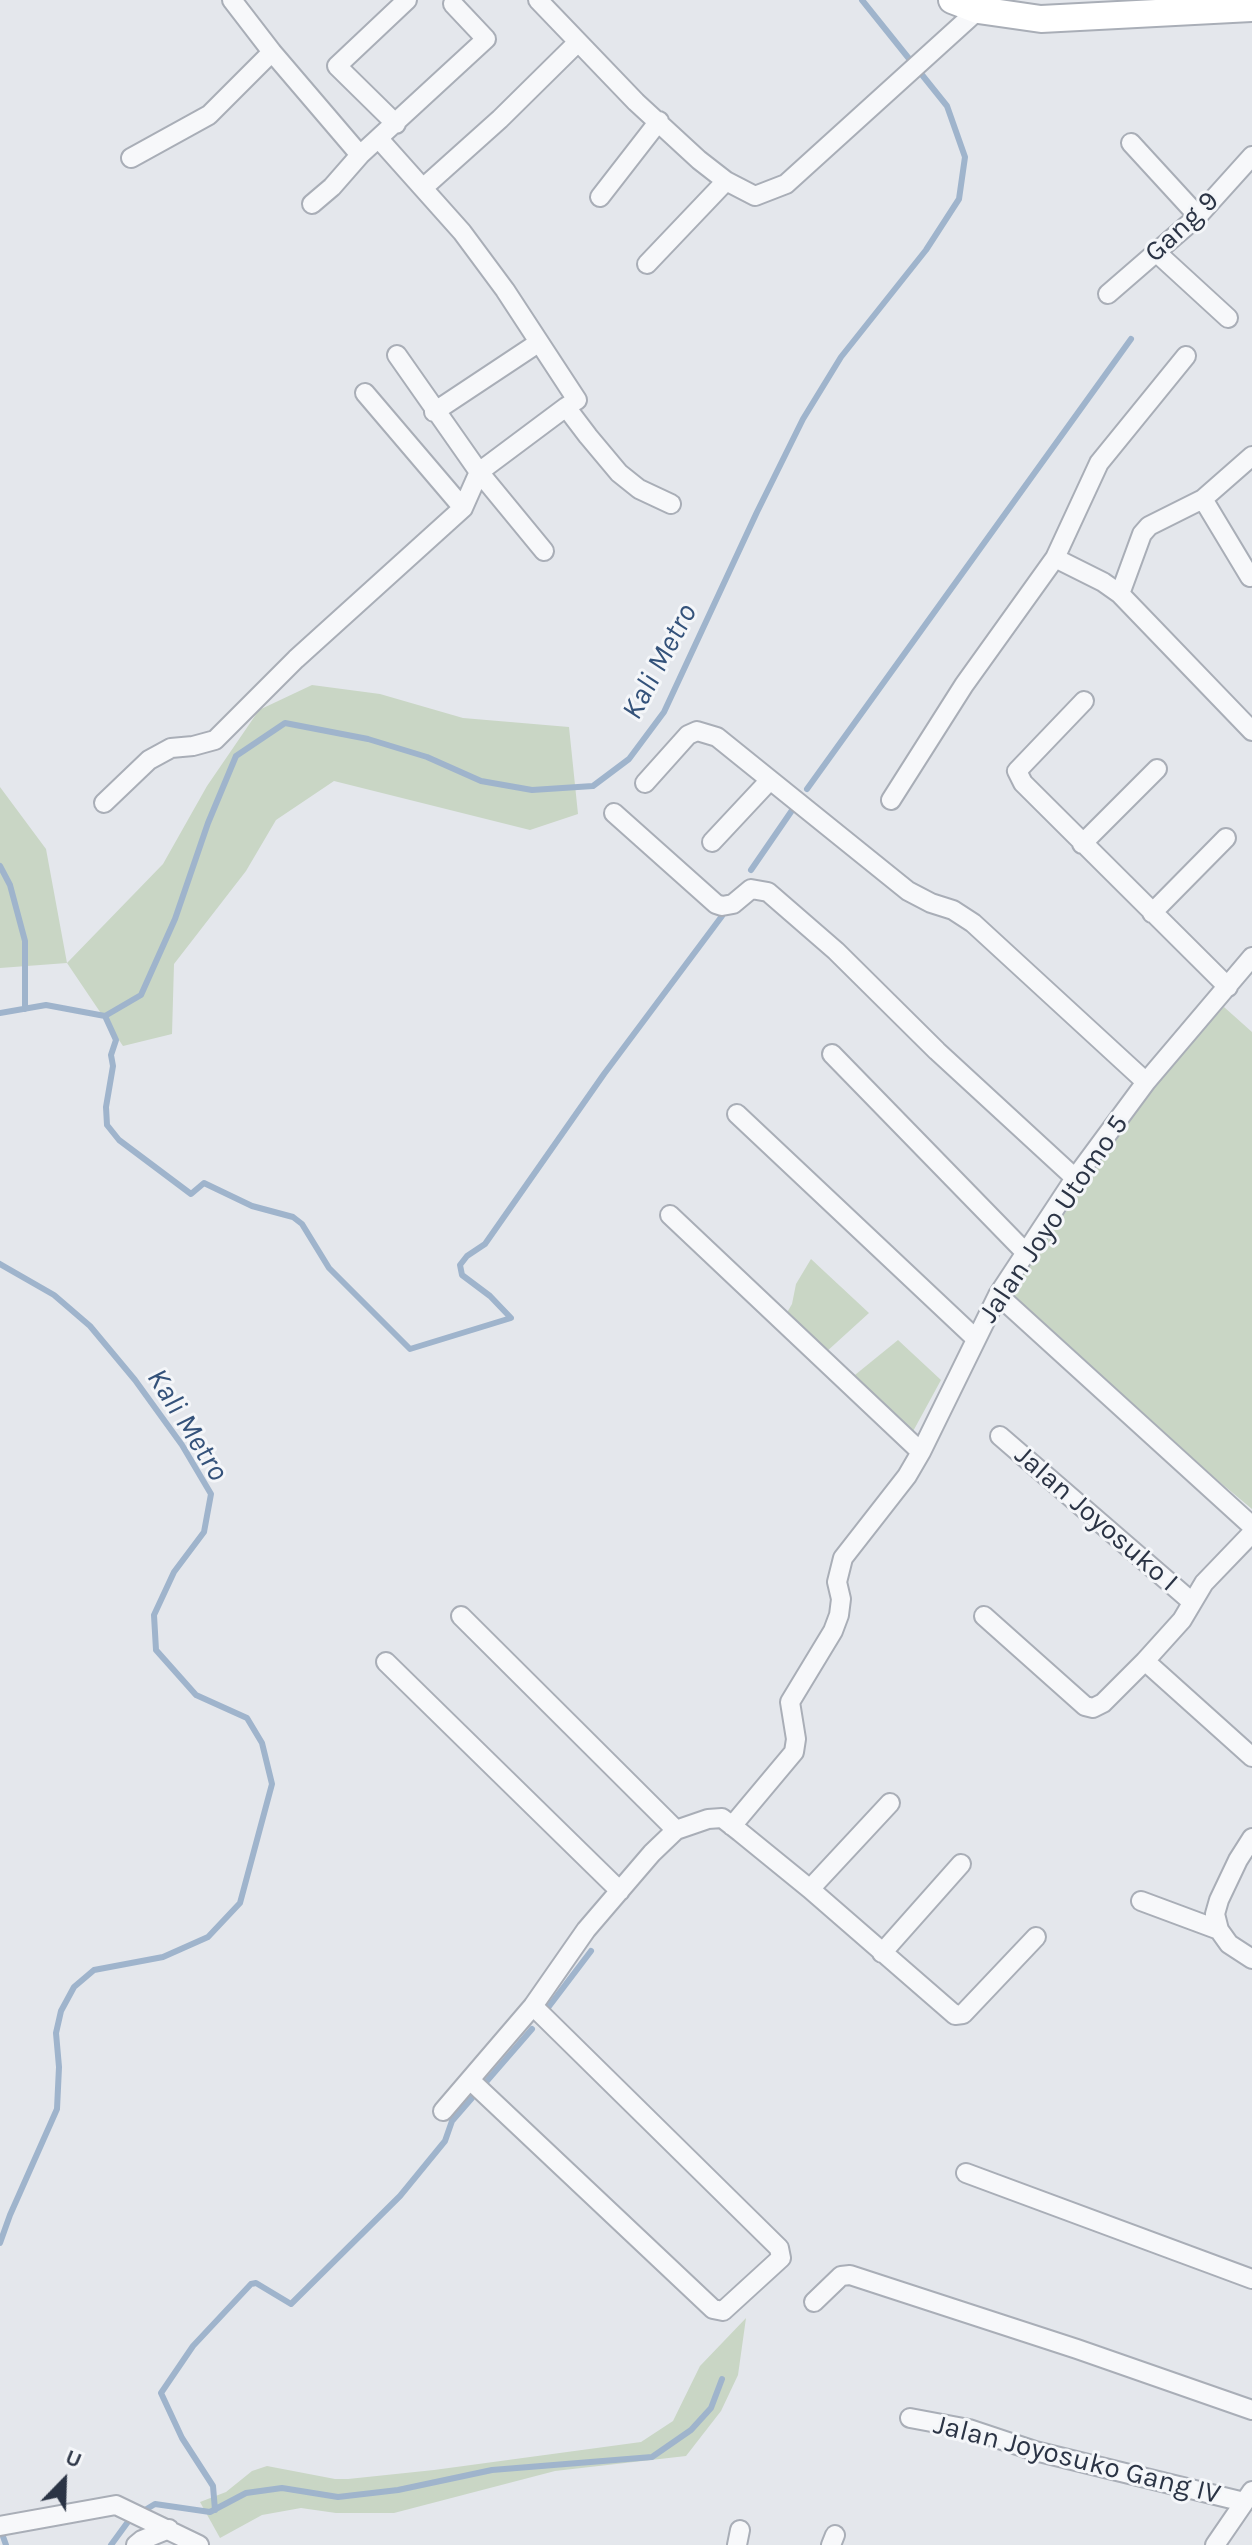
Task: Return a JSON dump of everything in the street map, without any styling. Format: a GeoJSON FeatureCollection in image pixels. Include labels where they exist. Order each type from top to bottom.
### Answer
{"type":"FeatureCollection","features":[{"type":"Feature","properties":{"kind":"main road"},"geometry":{"type":"LineString","coordinates":[[952,0],[978,10],[1252,8]]}},
{"type":"Feature","properties":{"kind":"street"},"geometry":{"type":"LineString","coordinates":[[232,0],[360,155]]}},
{"type":"Feature","properties":{"kind":"street"},"geometry":{"type":"LineString","coordinates":[[396,124],[337,66],[407,0]]}},
{"type":"Feature","properties":{"kind":"street"},"geometry":{"type":"LineString","coordinates":[[538,0],[577,43],[699,160],[726,181],[755,196],[786,184],[978,10]]}},
{"type":"Feature","properties":{"kind":"street"},"geometry":{"type":"LineString","coordinates":[[312,204],[360,155],[486,39],[453,1]]}},
{"type":"Feature","properties":{"kind":"street"},"geometry":{"type":"LineString","coordinates":[[423,188],[500,119],[577,43]]}},
{"type":"Feature","properties":{"kind":"street"},"geometry":{"type":"LineString","coordinates":[[131,158],[209,115],[272,52]]}},
{"type":"Feature","properties":{"kind":"street"},"geometry":{"type":"LineString","coordinates":[[600,197],[659,121]]}},
{"type":"Feature","properties":{"kind":"street"},"geometry":{"type":"LineString","coordinates":[[104,803],[149,760],[171,748],[215,740],[296,659],[463,508],[479,472],[577,400],[479,255],[379,139]]}},
{"type":"Feature","properties":{"kind":"street"},"geometry":{"type":"LineString","coordinates":[[1131,143],[1198,216]]}},
{"type":"Feature","properties":{"kind":"street","name":"Gang 9"},"geometry":{"type":"LineString","coordinates":[[1108,294],[1248,170]]}},
{"type":"Feature","properties":{"kind":"street"},"geometry":{"type":"LineString","coordinates":[[647,264],[726,181]]}},
{"type":"Feature","properties":{"kind":"street"},"geometry":{"type":"LineString","coordinates":[[1156,252],[1228,318]]}},
{"type":"Feature","properties":{"kind":"street"},"geometry":{"type":"LineString","coordinates":[[434,412],[538,343]]}},
{"type":"Feature","properties":{"kind":"street"},"geometry":{"type":"LineString","coordinates":[[397,355],[434,412],[544,551]]}},
{"type":"Feature","properties":{"kind":"street"},"geometry":{"type":"LineString","coordinates":[[891,800],[964,685],[1055,558],[1099,463],[1186,356]]}},
{"type":"Feature","properties":{"kind":"street"},"geometry":{"type":"LineString","coordinates":[[365,393],[463,508]]}},
{"type":"Feature","properties":{"kind":"street"},"geometry":{"type":"LineString","coordinates":[[566,407],[619,473],[639,489],[671,504]]}},
{"type":"Feature","properties":{"kind":"street"},"geometry":{"type":"LineString","coordinates":[[1120,594],[1142,534],[1149,526],[1203,499],[1252,456]]}},
{"type":"Feature","properties":{"kind":"street"},"geometry":{"type":"LineString","coordinates":[[1203,499],[1250,577]]}},
{"type":"Feature","properties":{"kind":"street"},"geometry":{"type":"LineString","coordinates":[[1055,558],[1120,594],[1248,718]]}},
{"type":"Feature","properties":{"kind":"street"},"geometry":{"type":"LineString","coordinates":[[1084,701],[1017,771],[1023,783],[1228,987]]}},
{"type":"Feature","properties":{"kind":"street"},"geometry":{"type":"LineString","coordinates":[[645,783],[688,735],[697,731],[717,737],[908,891],[953,910],[973,923],[1146,1082]]}},
{"type":"Feature","properties":{"kind":"street"},"geometry":{"type":"LineString","coordinates":[[1082,844],[1157,769]]}},
{"type":"Feature","properties":{"kind":"street"},"geometry":{"type":"LineString","coordinates":[[712,842],[770,780]]}},
{"type":"Feature","properties":{"kind":"street"},"geometry":{"type":"LineString","coordinates":[[614,813],[716,904],[733,904],[751,889],[768,892],[836,951],[937,1051],[1075,1178]]}},
{"type":"Feature","properties":{"kind":"street"},"geometry":{"type":"LineString","coordinates":[[1152,913],[1226,838]]}},
{"type":"Feature","properties":{"kind":"street","name":"Jalan Joyo Utomo 5"},"geometry":{"type":"LineString","coordinates":[[732,1826],[797,1746],[790,1702],[833,1631],[841,1599],[837,1582],[843,1558],[860,1540],[921,1452],[975,1338],[1005,1301],[1025,1252],[1146,1082],[1252,957]]}},
{"type":"Feature","properties":{"kind":"street"},"geometry":{"type":"LineString","coordinates":[[832,1054],[1025,1252]]}},
{"type":"Feature","properties":{"kind":"street"},"geometry":{"type":"LineString","coordinates":[[737,1114],[975,1338]]}},
{"type":"Feature","properties":{"kind":"street"},"geometry":{"type":"LineString","coordinates":[[670,1215],[921,1452]]}},
{"type":"Feature","properties":{"kind":"street"},"geometry":{"type":"LineString","coordinates":[[1005,1301],[1252,1526]]}},
{"type":"Feature","properties":{"kind":"street","name":"Jalan Joyosuko I"},"geometry":{"type":"LineString","coordinates":[[1000,1436],[1192,1602]]}},
{"type":"Feature","properties":{"kind":"street"},"geometry":{"type":"LineString","coordinates":[[984,1616],[1085,1706],[1093,1708],[1103,1703],[1145,1661],[1182,1620],[1204,1583],[1252,1533]]}},
{"type":"Feature","properties":{"kind":"street"},"geometry":{"type":"LineString","coordinates":[[461,1616],[676,1830]]}},
{"type":"Feature","properties":{"kind":"street"},"geometry":{"type":"LineString","coordinates":[[1145,1661],[1252,1757]]}},
{"type":"Feature","properties":{"kind":"street"},"geometry":{"type":"LineString","coordinates":[[386,1662],[620,1891]]}},
{"type":"Feature","properties":{"kind":"street"},"geometry":{"type":"LineString","coordinates":[[810,1889],[890,1803]]}},
{"type":"Feature","properties":{"kind":"street"},"geometry":{"type":"LineString","coordinates":[[443,2111],[533,2006],[586,1930],[620,1891],[676,1830],[708,1819],[722,1818],[810,1889],[949,2012],[959,2016],[1036,1937]]}},
{"type":"Feature","properties":{"kind":"street"},"geometry":{"type":"LineString","coordinates":[[1252,1838],[1238,1860],[1215,1914],[1219,1930],[1229,1944],[1252,1959]]}},
{"type":"Feature","properties":{"kind":"street"},"geometry":{"type":"LineString","coordinates":[[882,1953],[961,1864]]}},
{"type":"Feature","properties":{"kind":"street"},"geometry":{"type":"LineString","coordinates":[[1141,1901],[1219,1930]]}},
{"type":"Feature","properties":{"kind":"street"},"geometry":{"type":"LineString","coordinates":[[470,2080],[713,2309],[723,2311],[781,2258],[779,2248],[533,2006]]}},
{"type":"Feature","properties":{"kind":"street"},"geometry":{"type":"LineString","coordinates":[[966,2173],[1252,2279]]}},
{"type":"Feature","properties":{"kind":"street"},"geometry":{"type":"LineString","coordinates":[[814,2302],[841,2276],[850,2275],[1252,2410]]}},
{"type":"Feature","properties":{"kind":"street","name":"Jalan Joyosuko Gang IV"},"geometry":{"type":"LineString","coordinates":[[910,2418],[969,2429],[1035,2451],[1248,2497]]}},
{"type":"Feature","properties":{"kind":"street"},"geometry":{"type":"LineString","coordinates":[[1215,2545],[1248,2497]]}},
{"type":"Feature","properties":{"kind":"street"},"geometry":{"type":"LineString","coordinates":[[0,2526],[108,2504],[121,2506],[199,2545]]}},
{"type":"Feature","properties":{"kind":"street"},"geometry":{"type":"LineString","coordinates":[[136,2545],[163,2526]]}},
{"type":"Feature","properties":{"kind":"green space"},"geometry":{"type":"Polygon","coordinates":[[[312,685],[380,694],[463,718],[569,727],[578,814],[530,830],[334,781],[276,820],[246,871],[174,964],[172,1034],[123,1046],[67,963],[163,864],[207,786],[259,710],[312,685]]]}},
{"type":"Feature","properties":{"kind":"green space"},"geometry":{"type":"Polygon","coordinates":[[[0,787],[46,849],[67,963],[0,968],[0,787]]]}},
{"type":"Feature","properties":{"kind":"green space"},"geometry":{"type":"Polygon","coordinates":[[[1224,1007],[1252,1032],[1252,1509],[1180,1449],[1011,1297],[1011,1292],[1137,1108],[1224,1007]]]}},
{"type":"Feature","properties":{"kind":"green space"},"geometry":{"type":"Polygon","coordinates":[[[811,1259],[869,1313],[825,1353],[785,1316],[792,1304],[796,1284],[811,1259]]]}},
{"type":"Feature","properties":{"kind":"green space"},"geometry":{"type":"Polygon","coordinates":[[[898,1340],[941,1380],[911,1435],[850,1379],[898,1340]]]}},
{"type":"Feature","properties":{"kind":"green space"},"geometry":{"type":"Polygon","coordinates":[[[746,2318],[738,2375],[721,2411],[686,2456],[555,2471],[394,2513],[336,2513],[301,2508],[262,2515],[220,2538],[200,2502],[226,2492],[252,2471],[267,2466],[348,2479],[641,2442],[673,2421],[700,2366],[746,2318]]]}},
{"type":"Feature","properties":{"kind":"waterway","name":"Kali Metro"},"geometry":{"type":"LineString","coordinates":[[0,1013],[46,1005],[105,1016],[141,995],[175,919],[208,823],[236,756],[285,723],[368,739],[427,757],[481,781],[532,790],[593,786],[629,759],[664,712],[803,419],[841,357],[926,250],[959,199],[965,157],[947,106],[862,0]]}},
{"type":"Feature","properties":{"kind":"waterway"},"geometry":{"type":"LineString","coordinates":[[807,789],[1131,339]]}},
{"type":"Feature","properties":{"kind":"waterway"},"geometry":{"type":"LineString","coordinates":[[751,870],[795,806]]}},
{"type":"Feature","properties":{"kind":"waterway"},"geometry":{"type":"LineString","coordinates":[[0,866],[10,885],[25,941],[25,1009]]}},
{"type":"Feature","properties":{"kind":"waterway"},"geometry":{"type":"LineString","coordinates":[[105,1016],[116,1040],[111,1055],[113,1066],[106,1107],[107,1125],[119,1140],[191,1194],[204,1183],[252,1206],[293,1217],[302,1224],[329,1268],[410,1349],[511,1318],[490,1296],[462,1275],[460,1265],[485,1244],[604,1074],[722,916]]}},
{"type":"Feature","properties":{"kind":"waterway","name":"Kali Metro"},"geometry":{"type":"LineString","coordinates":[[0,1264],[54,1295],[90,1326],[135,1380],[182,1445],[211,1494],[204,1532],[174,1572],[154,1615],[156,1650],[196,1695],[247,1718],[262,1743],[272,1784],[240,1903],[208,1937],[163,1957],[94,1970],[74,1987],[61,2011],[56,2033],[59,2067],[57,2109],[0,2243]]}},
{"type":"Feature","properties":{"kind":"waterway"},"geometry":{"type":"LineString","coordinates":[[547,2009],[591,1951]]}},
{"type":"Feature","properties":{"kind":"waterway"},"geometry":{"type":"LineString","coordinates":[[486,2082],[532,2029]]}},
{"type":"Feature","properties":{"kind":"waterway"},"geometry":{"type":"LineString","coordinates":[[215,2510],[213,2486],[182,2438],[161,2393],[193,2346],[251,2284],[256,2283],[291,2304],[400,2196],[445,2141],[452,2121],[472,2098]]}},
{"type":"Feature","properties":{"kind":"waterway"},"geometry":{"type":"LineString","coordinates":[[111,2545],[130,2519],[155,2504],[210,2512],[246,2493],[282,2488],[338,2497],[398,2490],[492,2470],[652,2457],[691,2430],[711,2408],[722,2379]]}},
{"type":"Feature","properties":{"kind":"waterway","name":"Kali Metro"},"geometry":{"type":"LineString","coordinates":[[0,2528],[6,2545]]}}]}
